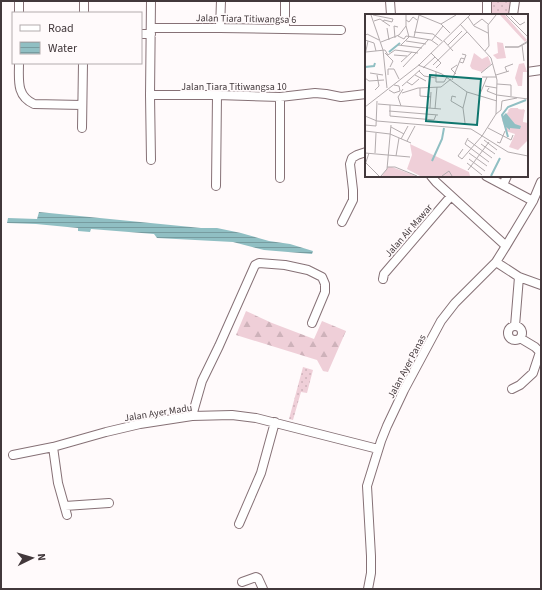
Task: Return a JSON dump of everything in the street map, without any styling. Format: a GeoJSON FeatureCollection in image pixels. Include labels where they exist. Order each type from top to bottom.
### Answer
{"type":"FeatureCollection","features":[{"type":"Feature","properties":{"kind":"street"},"geometry":{"type":"LineString","coordinates":[[19,1],[19,12]]}},
{"type":"Feature","properties":{"kind":"street"},"geometry":{"type":"LineString","coordinates":[[84,1],[84,12]]}},
{"type":"Feature","properties":{"kind":"street"},"geometry":{"type":"LineString","coordinates":[[151,1],[151,160]]}},
{"type":"Feature","properties":{"kind":"street"},"geometry":{"type":"LineString","coordinates":[[220,28],[221,1]]}},
{"type":"Feature","properties":{"kind":"street"},"geometry":{"type":"LineString","coordinates":[[285,1],[285,29]]}},
{"type":"Feature","properties":{"kind":"street"},"geometry":{"type":"LineString","coordinates":[[390,1],[391,14]]}},
{"type":"Feature","properties":{"kind":"street"},"geometry":{"type":"LineString","coordinates":[[487,1],[487,14]]}},
{"type":"Feature","properties":{"kind":"street"},"geometry":{"type":"LineString","coordinates":[[513,14],[515,1]]}},
{"type":"Feature","properties":{"kind":"street","name":"Jalan Tiara Titiwangsa 6"},"geometry":{"type":"LineString","coordinates":[[142,34],[151,31],[220,28],[341,30]]}},
{"type":"Feature","properties":{"kind":"street"},"geometry":{"type":"LineString","coordinates":[[19,64],[21,94],[27,101],[34,104],[82,105]]}},
{"type":"Feature","properties":{"kind":"street"},"geometry":{"type":"LineString","coordinates":[[82,128],[83,64]]}},
{"type":"Feature","properties":{"kind":"street"},"geometry":{"type":"LineString","coordinates":[[528,72],[541,70]]}},
{"type":"Feature","properties":{"kind":"street","name":"Jalan Tiara Titiwangsa 10"},"geometry":{"type":"LineString","coordinates":[[150,96],[217,95],[280,97],[316,93],[341,97],[365,94]]}},
{"type":"Feature","properties":{"kind":"street"},"geometry":{"type":"LineString","coordinates":[[216,186],[217,95]]}},
{"type":"Feature","properties":{"kind":"street"},"geometry":{"type":"LineString","coordinates":[[280,97],[280,178]]}},
{"type":"Feature","properties":{"kind":"street"},"geometry":{"type":"LineString","coordinates":[[342,222],[353,200],[350,164],[352,158],[365,152]]}},
{"type":"Feature","properties":{"kind":"street"},"geometry":{"type":"LineString","coordinates":[[432,177],[506,246]]}},
{"type":"Feature","properties":{"kind":"street"},"geometry":{"type":"LineString","coordinates":[[488,177],[533,201]]}},
{"type":"Feature","properties":{"kind":"street"},"geometry":{"type":"LineString","coordinates":[[503,185],[507,177]]}},
{"type":"Feature","properties":{"kind":"street","name":"Jalan Ayer Panas"},"geometry":{"type":"LineString","coordinates":[[368,589],[371,574],[371,556],[367,486],[378,449],[387,426],[441,320],[496,262],[533,201],[541,182]]}},
{"type":"Feature","properties":{"kind":"street","name":"Jalan Air Mawar"},"geometry":{"type":"LineString","coordinates":[[383,278],[384,274],[451,196]]}},
{"type":"Feature","properties":{"kind":"street"},"geometry":{"type":"LineString","coordinates":[[496,262],[519,277],[541,285]]}},
{"type":"Feature","properties":{"kind":"street"},"geometry":{"type":"LineString","coordinates":[[192,416],[202,381],[254,265],[258,263],[285,265],[308,270],[322,277],[325,284],[325,292],[312,322]]}},
{"type":"Feature","properties":{"kind":"street"},"geometry":{"type":"LineString","coordinates":[[515,326],[519,277]]}},
{"type":"Feature","properties":{"kind":"street"},"geometry":{"type":"LineString","coordinates":[[515,326],[509,329],[508,336],[512,340],[520,338]]}},
{"type":"Feature","properties":{"kind":"street"},"geometry":{"type":"LineString","coordinates":[[515,326],[521,330],[522,334],[520,338]]}},
{"type":"Feature","properties":{"kind":"street"},"geometry":{"type":"LineString","coordinates":[[512,389],[520,385],[533,373],[541,352],[520,338]]}},
{"type":"Feature","properties":{"kind":"street","name":"Jalan Ayer Madu"},"geometry":{"type":"LineString","coordinates":[[13,455],[53,447],[140,424],[192,416],[232,415],[275,422],[378,449]]}},
{"type":"Feature","properties":{"kind":"street"},"geometry":{"type":"LineString","coordinates":[[239,524],[261,473],[275,422]]}},
{"type":"Feature","properties":{"kind":"street"},"geometry":{"type":"LineString","coordinates":[[53,447],[58,483],[67,515]]}},
{"type":"Feature","properties":{"kind":"street"},"geometry":{"type":"LineString","coordinates":[[64,506],[109,502]]}},
{"type":"Feature","properties":{"kind":"street"},"geometry":{"type":"LineString","coordinates":[[242,582],[256,577],[258,578],[263,589]]}},
{"type":"Feature","properties":{"kind":"green space"},"geometry":{"type":"Polygon","coordinates":[[[490,1],[511,1],[509,14],[490,14],[490,1]]]}},
{"type":"Feature","properties":{"kind":"green space"},"geometry":{"type":"Polygon","coordinates":[[[246,311],[314,339],[322,321],[346,331],[328,372],[323,371],[317,360],[236,335],[246,311]]]}},
{"type":"Feature","properties":{"kind":"green space"},"geometry":{"type":"Polygon","coordinates":[[[303,367],[313,370],[307,393],[301,392],[293,420],[289,419],[303,367]]]}},
{"type":"Feature","properties":{"kind":"water"},"geometry":{"type":"Polygon","coordinates":[[[39,212],[201,228],[217,228],[269,241],[290,244],[313,251],[312,254],[264,250],[233,242],[157,238],[154,234],[91,229],[90,232],[78,231],[78,228],[7,223],[8,218],[37,219],[39,212]]]}}]}
